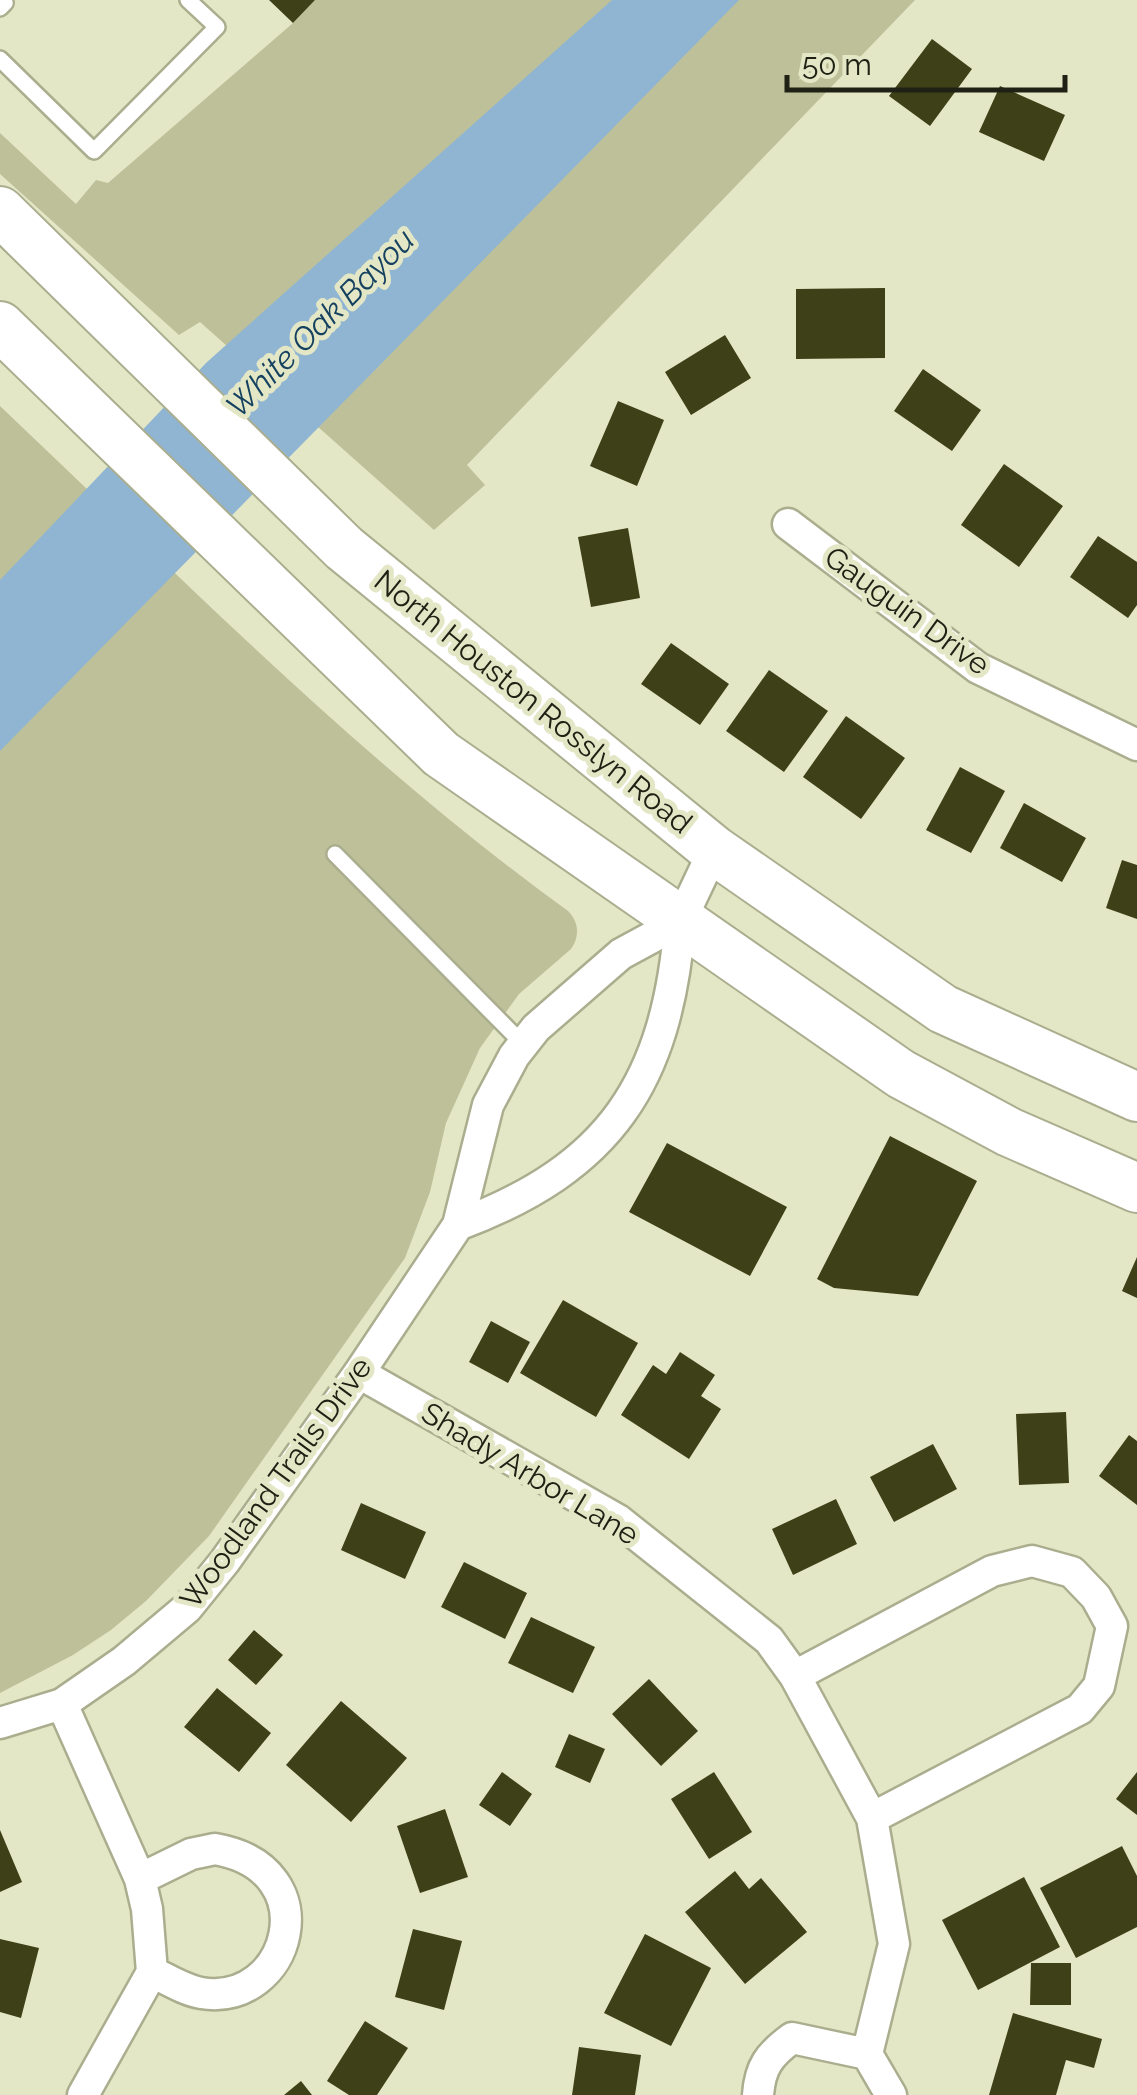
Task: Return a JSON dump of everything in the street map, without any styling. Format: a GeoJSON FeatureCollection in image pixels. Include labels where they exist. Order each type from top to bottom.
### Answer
{"type":"FeatureCollection","features":[{"type":"Feature","properties":{"kind":"main road","name":"North Houston Rosslyn Road"},"geometry":{"type":"LineString","coordinates":[[0,210],[344,548],[714,850],[943,1008],[1137,1097]]}},
{"type":"Feature","properties":{"kind":"main road"},"geometry":{"type":"LineString","coordinates":[[15,341],[441,754],[901,1074],[1009,1132],[1137,1188]]}},
{"type":"Feature","properties":{"kind":"street","name":"Gauguin Drive"},"geometry":{"type":"LineString","coordinates":[[788,524],[978,668],[1137,745]]}},
{"type":"Feature","properties":{"kind":"street"},"geometry":{"type":"LineString","coordinates":[[458,1225],[506,1207],[556,1179],[604,1135],[642,1081],[664,1028],[675,980],[680,922],[714,850]]}},
{"type":"Feature","properties":{"kind":"street","name":"Woodland Trails Drive"},"geometry":{"type":"LineString","coordinates":[[0,1723],[62,1704],[124,1661],[187,1608],[225,1561],[359,1372],[458,1225],[488,1105],[523,1044],[563,1002],[621,954],[680,922]]}},
{"type":"Feature","properties":{"kind":"street","name":"Shady Arbor Lane"},"geometry":{"type":"LineString","coordinates":[[359,1372],[618,1520],[769,1640],[795,1676],[872,1818],[894,1944],[867,2054]]}},
{"type":"Feature","properties":{"kind":"street"},"geometry":{"type":"LineString","coordinates":[[795,1676],[992,1571],[1032,1561],[1072,1572],[1096,1597],[1112,1626],[1099,1686],[1080,1709],[872,1818]]}},
{"type":"Feature","properties":{"kind":"street"},"geometry":{"type":"LineString","coordinates":[[62,1704],[140,1879],[148,1908],[152,1972],[84,2095]]}},
{"type":"Feature","properties":{"kind":"street"},"geometry":{"type":"LineString","coordinates":[[140,1879],[191,1854],[215,1850],[238,1854],[259,1865],[275,1882],[284,1904],[286,1928],[280,1952],[267,1972],[248,1986],[224,1993],[201,1993],[152,1972]]}},
{"type":"Feature","properties":{"kind":"street"},"geometry":{"type":"LineString","coordinates":[[758,2095],[760,2072],[772,2053],[792,2038],[867,2054],[892,2095]]}},
{"type":"Feature","properties":{"kind":"lane"},"geometry":{"type":"LineString","coordinates":[[0,8],[3,0]]}},
{"type":"Feature","properties":{"kind":"lane"},"geometry":{"type":"LineString","coordinates":[[0,60],[94,151],[217,28],[188,0]]}},
{"type":"Feature","properties":{"kind":"lane"},"geometry":{"type":"LineString","coordinates":[[335,854],[523,1044]]}},
{"type":"Feature","properties":{"kind":"green space"},"geometry":{"type":"Polygon","coordinates":[[[315,0],[915,0],[467,465],[485,485],[434,530],[200,322],[179,335],[0,174],[0,133],[76,204],[96,180],[108,183],[315,0]]]}},
{"type":"Feature","properties":{"kind":"green space"},"geometry":{"type":"Polygon","coordinates":[[[0,406],[346,732],[492,854],[568,911],[577,929],[571,949],[519,994],[480,1048],[446,1123],[430,1192],[405,1258],[209,1536],[146,1601],[111,1630],[0,1693],[0,406]]]}},
{"type":"Feature","properties":{"kind":"water","name":"White Oak Bayou"},"geometry":{"type":"Polygon","coordinates":[[[612,0],[739,0],[0,751],[0,580],[206,363],[612,0]]]}},
{"type":"Feature","properties":{"kind":"building"},"geometry":{"type":"Polygon","coordinates":[[[269,0],[315,0],[293,23],[269,0]]]}},
{"type":"Feature","properties":{"kind":"building"},"geometry":{"type":"Polygon","coordinates":[[[932,39],[972,69],[930,126],[889,96],[932,39]]]}},
{"type":"Feature","properties":{"kind":"building"},"geometry":{"type":"Polygon","coordinates":[[[1000,86],[1065,115],[1044,161],[979,132],[1000,86]]]}},
{"type":"Feature","properties":{"kind":"building"},"geometry":{"type":"Polygon","coordinates":[[[885,288],[885,358],[796,359],[796,289],[885,288]]]}},
{"type":"Feature","properties":{"kind":"building"},"geometry":{"type":"Polygon","coordinates":[[[725,335],[751,378],[691,415],[665,372],[725,335]]]}},
{"type":"Feature","properties":{"kind":"building"},"geometry":{"type":"Polygon","coordinates":[[[923,369],[981,410],[952,451],[894,411],[923,369]]]}},
{"type":"Feature","properties":{"kind":"building"},"geometry":{"type":"Polygon","coordinates":[[[618,401],[664,420],[637,486],[590,466],[618,401]]]}},
{"type":"Feature","properties":{"kind":"building"},"geometry":{"type":"Polygon","coordinates":[[[1004,464],[1063,506],[1019,567],[961,525],[1004,464]]]}},
{"type":"Feature","properties":{"kind":"building"},"geometry":{"type":"Polygon","coordinates":[[[628,528],[640,598],[591,607],[578,537],[628,528]]]}},
{"type":"Feature","properties":{"kind":"building"},"geometry":{"type":"Polygon","coordinates":[[[1098,536],[1137,562],[1137,605],[1128,618],[1070,577],[1098,536]]]}},
{"type":"Feature","properties":{"kind":"building"},"geometry":{"type":"Polygon","coordinates":[[[671,643],[729,684],[700,725],[641,684],[671,643]]]}},
{"type":"Feature","properties":{"kind":"building"},"geometry":{"type":"Polygon","coordinates":[[[769,670],[828,711],[784,772],[726,731],[769,670]]]}},
{"type":"Feature","properties":{"kind":"building"},"geometry":{"type":"Polygon","coordinates":[[[846,716],[905,758],[861,819],[803,777],[846,716]]]}},
{"type":"Feature","properties":{"kind":"building"},"geometry":{"type":"Polygon","coordinates":[[[960,767],[1005,791],[971,853],[926,830],[960,767]]]}},
{"type":"Feature","properties":{"kind":"building"},"geometry":{"type":"Polygon","coordinates":[[[1024,803],[1086,838],[1062,882],[1000,848],[1024,803]]]}},
{"type":"Feature","properties":{"kind":"building"},"geometry":{"type":"Polygon","coordinates":[[[1122,860],[1137,865],[1137,919],[1106,908],[1122,860]]]}},
{"type":"Feature","properties":{"kind":"building"},"geometry":{"type":"Polygon","coordinates":[[[890,1136],[977,1181],[918,1296],[834,1288],[817,1279],[890,1136]]]}},
{"type":"Feature","properties":{"kind":"building"},"geometry":{"type":"Polygon","coordinates":[[[667,1143],[787,1207],[750,1276],[629,1212],[667,1143]]]}},
{"type":"Feature","properties":{"kind":"building"},"geometry":{"type":"Polygon","coordinates":[[[1137,1257],[1137,1298],[1122,1291],[1137,1257]]]}},
{"type":"Feature","properties":{"kind":"building"},"geometry":{"type":"Polygon","coordinates":[[[563,1300],[638,1343],[596,1417],[520,1373],[563,1300]]]}},
{"type":"Feature","properties":{"kind":"building"},"geometry":{"type":"Polygon","coordinates":[[[491,1321],[530,1342],[508,1383],[469,1362],[491,1321]]]}},
{"type":"Feature","properties":{"kind":"building"},"geometry":{"type":"Polygon","coordinates":[[[680,1352],[715,1375],[701,1396],[721,1409],[689,1459],[621,1415],[653,1365],[666,1374],[680,1352]]]}},
{"type":"Feature","properties":{"kind":"building"},"geometry":{"type":"Polygon","coordinates":[[[1066,1412],[1069,1483],[1019,1485],[1016,1414],[1066,1412]]]}},
{"type":"Feature","properties":{"kind":"building"},"geometry":{"type":"Polygon","coordinates":[[[1129,1435],[1137,1441],[1137,1505],[1099,1476],[1129,1435]]]}},
{"type":"Feature","properties":{"kind":"building"},"geometry":{"type":"Polygon","coordinates":[[[933,1444],[957,1489],[894,1522],[870,1477],[933,1444]]]}},
{"type":"Feature","properties":{"kind":"building"},"geometry":{"type":"Polygon","coordinates":[[[836,1499],[857,1544],[793,1575],[772,1529],[836,1499]]]}},
{"type":"Feature","properties":{"kind":"building"},"geometry":{"type":"Polygon","coordinates":[[[361,1503],[426,1532],[405,1579],[341,1550],[361,1503]]]}},
{"type":"Feature","properties":{"kind":"building"},"geometry":{"type":"Polygon","coordinates":[[[464,1562],[527,1593],[505,1639],[441,1607],[464,1562]]]}},
{"type":"Feature","properties":{"kind":"building"},"geometry":{"type":"Polygon","coordinates":[[[531,1617],[595,1647],[573,1693],[508,1663],[531,1617]]]}},
{"type":"Feature","properties":{"kind":"building"},"geometry":{"type":"Polygon","coordinates":[[[254,1630],[283,1655],[256,1685],[228,1660],[254,1630]]]}},
{"type":"Feature","properties":{"kind":"building"},"geometry":{"type":"Polygon","coordinates":[[[649,1679],[698,1731],[661,1766],[612,1714],[649,1679]]]}},
{"type":"Feature","properties":{"kind":"building"},"geometry":{"type":"Polygon","coordinates":[[[217,1688],[271,1733],[239,1772],[184,1727],[217,1688]]]}},
{"type":"Feature","properties":{"kind":"building"},"geometry":{"type":"Polygon","coordinates":[[[341,1701],[407,1758],[351,1822],[286,1765],[341,1701]]]}},
{"type":"Feature","properties":{"kind":"building"},"geometry":{"type":"Polygon","coordinates":[[[569,1734],[605,1749],[590,1783],[555,1767],[569,1734]]]}},
{"type":"Feature","properties":{"kind":"building"},"geometry":{"type":"Polygon","coordinates":[[[502,1772],[532,1794],[510,1826],[479,1805],[502,1772]]]}},
{"type":"Feature","properties":{"kind":"building"},"geometry":{"type":"Polygon","coordinates":[[[714,1772],[752,1832],[709,1859],[671,1799],[714,1772]]]}},
{"type":"Feature","properties":{"kind":"building"},"geometry":{"type":"Polygon","coordinates":[[[1137,1772],[1137,1815],[1116,1799],[1137,1772]]]}},
{"type":"Feature","properties":{"kind":"building"},"geometry":{"type":"Polygon","coordinates":[[[445,1809],[468,1877],[420,1893],[397,1826],[445,1809]]]}},
{"type":"Feature","properties":{"kind":"building"},"geometry":{"type":"Polygon","coordinates":[[[0,1830],[22,1882],[0,1892],[0,1830]]]}},
{"type":"Feature","properties":{"kind":"building"},"geometry":{"type":"Polygon","coordinates":[[[1122,1846],[1137,1876],[1137,1927],[1076,1958],[1040,1888],[1122,1846]]]}},
{"type":"Feature","properties":{"kind":"building"},"geometry":{"type":"Polygon","coordinates":[[[735,1871],[749,1889],[761,1878],[807,1932],[745,1984],[685,1912],[735,1871]]]}},
{"type":"Feature","properties":{"kind":"building"},"geometry":{"type":"Polygon","coordinates":[[[1024,1877],[1060,1947],[978,1990],[942,1920],[1024,1877]]]}},
{"type":"Feature","properties":{"kind":"building"},"geometry":{"type":"Polygon","coordinates":[[[413,1929],[462,1941],[444,2010],[395,1997],[413,1929]]]}},
{"type":"Feature","properties":{"kind":"building"},"geometry":{"type":"Polygon","coordinates":[[[645,1934],[711,1968],[671,2046],[604,2013],[645,1934]]]}},
{"type":"Feature","properties":{"kind":"building"},"geometry":{"type":"Polygon","coordinates":[[[0,1939],[39,1948],[21,2018],[0,2012],[0,1939]]]}},
{"type":"Feature","properties":{"kind":"building"},"geometry":{"type":"Polygon","coordinates":[[[1031,1963],[1071,1963],[1071,2005],[1030,2005],[1031,1963]]]}},
{"type":"Feature","properties":{"kind":"building"},"geometry":{"type":"Polygon","coordinates":[[[1013,2013],[1102,2039],[1094,2068],[1066,2060],[1056,2095],[989,2095],[1013,2013]]]}},
{"type":"Feature","properties":{"kind":"building"},"geometry":{"type":"Polygon","coordinates":[[[365,2021],[408,2048],[377,2095],[349,2095],[327,2081],[365,2021]]]}},
{"type":"Feature","properties":{"kind":"building"},"geometry":{"type":"Polygon","coordinates":[[[579,2047],[641,2055],[635,2095],[572,2095],[579,2047]]]}},
{"type":"Feature","properties":{"kind":"building"},"geometry":{"type":"Polygon","coordinates":[[[301,2081],[312,2095],[284,2095],[301,2081]]]}}]}
